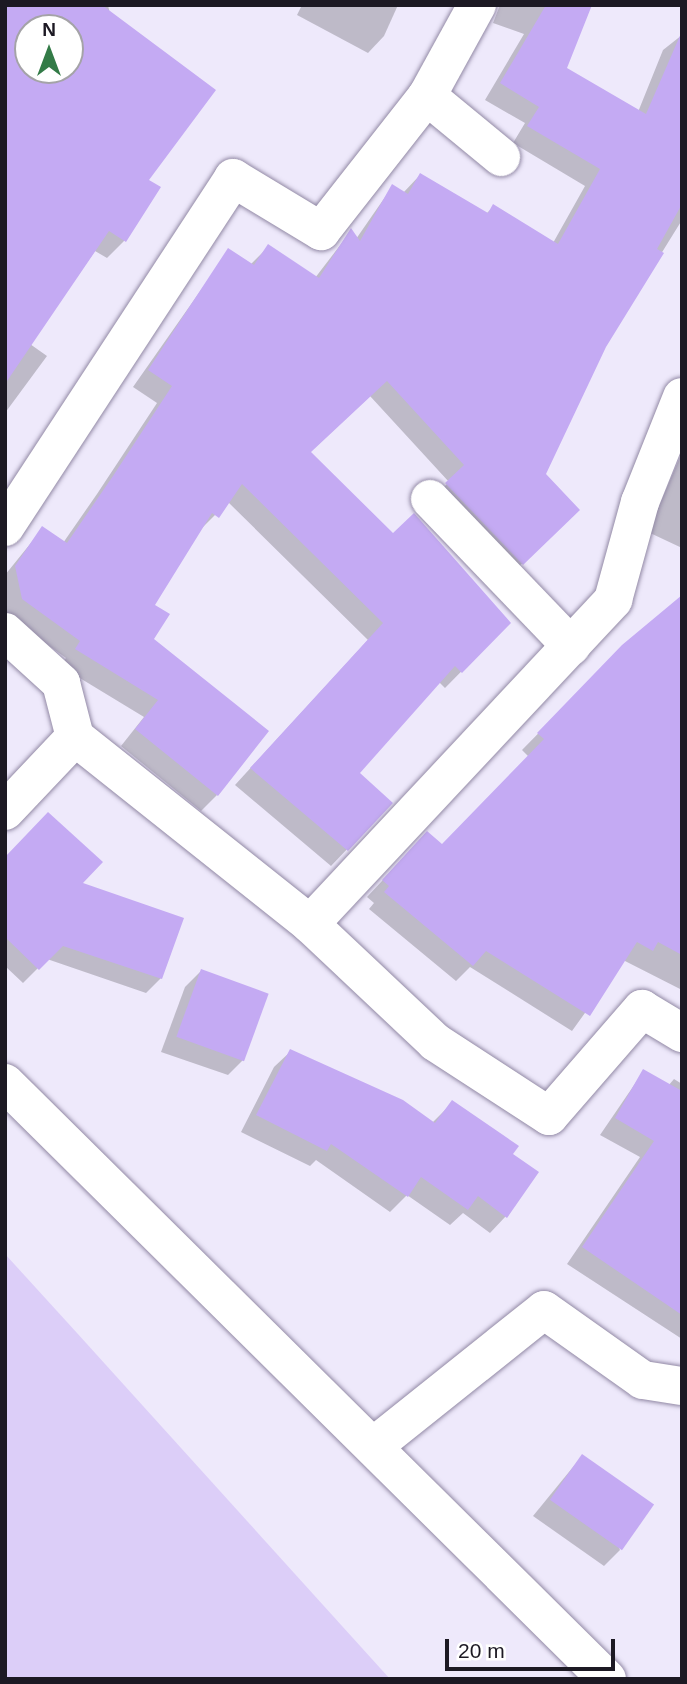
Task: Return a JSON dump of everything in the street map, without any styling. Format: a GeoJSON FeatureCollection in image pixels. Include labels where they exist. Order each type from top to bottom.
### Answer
{"type":"FeatureCollection","features":[{"type":"Feature","properties":{"kind":"street"},"geometry":{"type":"LineString","coordinates":[[5,527],[233,178],[321,231],[427,96],[477,5]]}},
{"type":"Feature","properties":{"kind":"street"},"geometry":{"type":"LineString","coordinates":[[427,96],[501,157]]}},
{"type":"Feature","properties":{"kind":"street"},"geometry":{"type":"LineString","coordinates":[[310,924],[613,600],[640,502],[682,397]]}},
{"type":"Feature","properties":{"kind":"street"},"geometry":{"type":"LineString","coordinates":[[430,499],[571,646]]}},
{"type":"Feature","properties":{"kind":"street"},"geometry":{"type":"LineString","coordinates":[[5,632],[61,683],[75,737],[310,924],[435,1042],[549,1116],[642,1009],[682,1033]]}},
{"type":"Feature","properties":{"kind":"street"},"geometry":{"type":"LineString","coordinates":[[5,811],[75,737]]}},
{"type":"Feature","properties":{"kind":"street"},"geometry":{"type":"LineString","coordinates":[[5,1083],[375,1445],[607,1679]]}},
{"type":"Feature","properties":{"kind":"street"},"geometry":{"type":"LineString","coordinates":[[375,1445],[544,1310],[643,1380],[682,1385]]}},
{"type":"Feature","properties":{"kind":"shaded area"},"geometry":{"type":"Polygon","coordinates":[[[5,1254],[77,1333],[390,1679],[5,1679],[5,1254]]]}},
{"type":"Feature","properties":{"kind":"building"},"geometry":{"type":"Polygon","coordinates":[[[5,5],[102,5],[216,90],[149,180],[161,187],[126,242],[109,231],[5,384],[5,5]]]}},
{"type":"Feature","properties":{"kind":"building"},"geometry":{"type":"Polygon","coordinates":[[[546,5],[592,5],[567,68],[646,114],[682,31],[682,204],[657,249],[664,253],[606,347],[546,474],[580,510],[523,565],[445,483],[464,465],[387,381],[311,452],[393,533],[414,513],[511,623],[462,673],[455,666],[360,773],[393,803],[348,851],[250,768],[383,623],[242,484],[219,518],[212,513],[155,605],[170,614],[154,639],[269,731],[218,796],[135,729],[158,700],[75,649],[80,641],[22,599],[15,566],[42,526],[67,543],[113,476],[172,386],[148,370],[228,248],[254,265],[268,244],[319,278],[351,228],[360,241],[392,184],[408,194],[420,173],[488,213],[493,204],[558,244],[600,169],[527,126],[539,107],[500,83],[546,5]]]}},
{"type":"Feature","properties":{"kind":"building"},"geometry":{"type":"Polygon","coordinates":[[[682,595],[682,955],[658,942],[653,951],[637,942],[590,1016],[486,951],[473,966],[384,892],[389,886],[382,880],[427,831],[442,844],[544,739],[537,733],[622,645],[682,595]]]}},
{"type":"Feature","properties":{"kind":"building"},"geometry":{"type":"Polygon","coordinates":[[[48,812],[103,862],[83,883],[184,918],[162,979],[63,946],[39,970],[5,937],[5,857],[48,812]]]}},
{"type":"Feature","properties":{"kind":"building"},"geometry":{"type":"Polygon","coordinates":[[[201,969],[269,994],[244,1061],[176,1037],[201,969]]]}},
{"type":"Feature","properties":{"kind":"building"},"geometry":{"type":"Polygon","coordinates":[[[290,1049],[403,1100],[435,1123],[452,1100],[519,1146],[513,1154],[539,1172],[507,1218],[478,1196],[468,1210],[421,1177],[408,1197],[331,1144],[327,1151],[256,1115],[290,1049]]]}},
{"type":"Feature","properties":{"kind":"building"},"geometry":{"type":"Polygon","coordinates":[[[643,1069],[682,1091],[682,1315],[582,1247],[654,1141],[615,1118],[643,1069]]]}},
{"type":"Feature","properties":{"kind":"building"},"geometry":{"type":"Polygon","coordinates":[[[582,1454],[654,1504],[622,1550],[550,1500],[582,1454]]]}}]}
